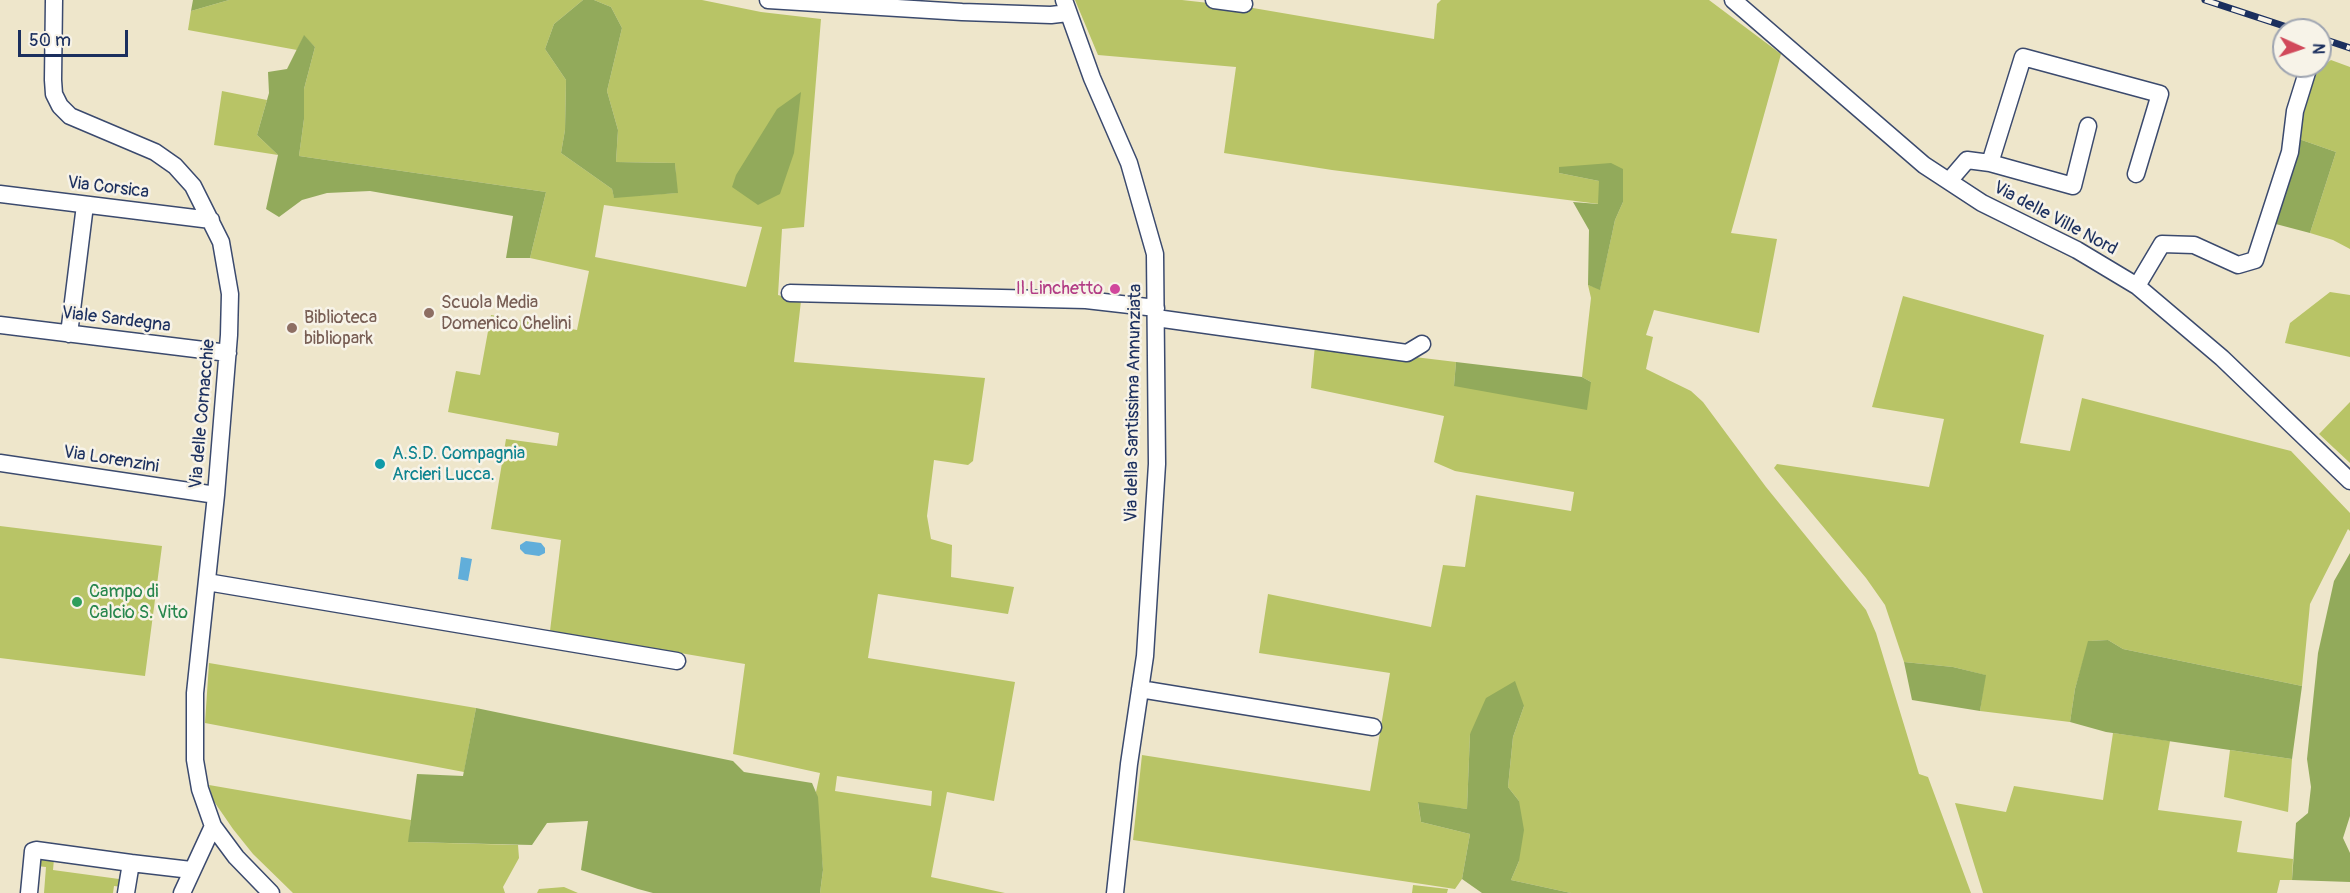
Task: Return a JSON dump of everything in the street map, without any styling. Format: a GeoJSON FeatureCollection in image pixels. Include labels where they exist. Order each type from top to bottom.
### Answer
{"type":"FeatureCollection","features":[{"type":"Feature","properties":{"kind":"street","name":"Via delle Cornacchie"},"geometry":{"type":"LineString","coordinates":[[54,0],[53,80],[54,94],[60,106],[70,116],[154,152],[175,166],[193,186],[221,242],[230,294],[228,353],[193,730],[198,783],[213,826],[236,857],[271,893]]}},
{"type":"Feature","properties":{"kind":"street"},"geometry":{"type":"LineString","coordinates":[[768,0],[1051,15],[1066,7]]}},
{"type":"Feature","properties":{"kind":"street"},"geometry":{"type":"LineString","coordinates":[[1214,0],[1244,4]]}},
{"type":"Feature","properties":{"kind":"street","name":"Via delle Ville Nord"},"geometry":{"type":"LineString","coordinates":[[1733,0],[1924,165],[1982,203],[2077,250],[2136,286],[2222,358],[2350,481]]}},
{"type":"Feature","properties":{"kind":"street","name":"Via della Santissima Annunziata"},"geometry":{"type":"LineString","coordinates":[[1066,7],[1092,78],[1129,163],[1155,254],[1157,464],[1145,656],[1115,893]]}},
{"type":"Feature","properties":{"kind":"street"},"geometry":{"type":"LineString","coordinates":[[1990,163],[2023,57],[2160,94],[2136,174]]}},
{"type":"Feature","properties":{"kind":"street"},"geometry":{"type":"LineString","coordinates":[[2136,286],[2162,244],[2194,245],[2238,265],[2255,260],[2289,152],[2295,111],[2305,78]]}},
{"type":"Feature","properties":{"kind":"street"},"geometry":{"type":"LineString","coordinates":[[1949,181],[1967,160],[1990,163],[2073,186],[2088,126]]}},
{"type":"Feature","properties":{"kind":"street","name":"Via Corsica"},"geometry":{"type":"LineString","coordinates":[[0,194],[211,220]]}},
{"type":"Feature","properties":{"kind":"street"},"geometry":{"type":"LineString","coordinates":[[69,334],[85,205]]}},
{"type":"Feature","properties":{"kind":"street"},"geometry":{"type":"LineString","coordinates":[[790,293],[1086,300],[1407,353],[1422,344]]}},
{"type":"Feature","properties":{"kind":"street","name":"Viale Sardegna"},"geometry":{"type":"LineString","coordinates":[[0,325],[228,353]]}},
{"type":"Feature","properties":{"kind":"street","name":"Via Lorenzini"},"geometry":{"type":"LineString","coordinates":[[0,462],[216,495]]}},
{"type":"Feature","properties":{"kind":"street"},"geometry":{"type":"LineString","coordinates":[[207,582],[677,661]]}},
{"type":"Feature","properties":{"kind":"street"},"geometry":{"type":"LineString","coordinates":[[1140,689],[1373,727]]}},
{"type":"Feature","properties":{"kind":"street"},"geometry":{"type":"LineString","coordinates":[[182,893],[213,826]]}},
{"type":"Feature","properties":{"kind":"street"},"geometry":{"type":"LineString","coordinates":[[29,893],[33,851],[36,850],[191,870]]}},
{"type":"Feature","properties":{"kind":"street"},"geometry":{"type":"LineString","coordinates":[[126,893],[130,863]]}},
{"type":"Feature","properties":{"kind":"green space"},"geometry":{"type":"Polygon","coordinates":[[[193,0],[229,0],[191,11],[193,0]]]}},
{"type":"Feature","properties":{"kind":"green space"},"geometry":{"type":"Polygon","coordinates":[[[229,0],[583,0],[554,24],[545,49],[566,80],[565,130],[561,153],[612,189],[614,197],[677,193],[675,163],[616,162],[618,130],[607,91],[622,28],[611,7],[594,0],[702,0],[761,12],[821,19],[804,227],[782,229],[778,295],[801,301],[794,362],[985,378],[973,461],[968,465],[934,460],[927,516],[931,539],[952,545],[951,577],[1014,587],[1008,614],[878,594],[868,658],[1015,682],[994,801],[947,792],[931,877],[1005,893],[820,893],[823,870],[816,792],[820,773],[733,754],[745,664],[550,631],[561,540],[491,529],[506,439],[557,446],[559,433],[448,412],[456,371],[480,375],[491,315],[577,330],[589,271],[530,258],[546,192],[299,156],[304,119],[304,89],[315,47],[304,36],[297,50],[188,30],[191,11],[229,0]],[[604,205],[595,257],[746,287],[762,227],[604,205]],[[837,776],[835,791],[931,806],[932,791],[837,776]]]}},
{"type":"Feature","properties":{"kind":"green space"},"geometry":{"type":"Polygon","coordinates":[[[583,0],[594,0],[611,7],[622,28],[607,91],[618,130],[616,162],[675,163],[678,193],[614,198],[612,189],[561,153],[565,130],[566,80],[545,49],[554,24],[583,0]]]}},
{"type":"Feature","properties":{"kind":"green space"},"geometry":{"type":"Polygon","coordinates":[[[1075,0],[1182,0],[1253,8],[1434,39],[1437,4],[1441,0],[1709,0],[1781,54],[1731,233],[1777,239],[1759,333],[1654,310],[1646,335],[1653,337],[1646,369],[1691,391],[1703,402],[1766,487],[1866,610],[1876,633],[1919,774],[1928,777],[1971,893],[1571,893],[1511,880],[1519,861],[1519,801],[1508,787],[1513,737],[1524,706],[1470,734],[1467,809],[1418,803],[1421,822],[1470,834],[1462,879],[1455,889],[1133,840],[1142,755],[1370,791],[1390,673],[1259,653],[1268,594],[1431,627],[1443,565],[1465,567],[1476,495],[1571,511],[1574,492],[1455,471],[1434,462],[1444,416],[1311,388],[1315,345],[1456,362],[1454,386],[1591,382],[1582,377],[1591,298],[1588,285],[1600,289],[1615,220],[1623,202],[1623,169],[1559,173],[1599,181],[1599,204],[1332,170],[1224,153],[1236,67],[1098,55],[1075,0]]]}},
{"type":"Feature","properties":{"kind":"green space"},"geometry":{"type":"Polygon","coordinates":[[[304,35],[315,47],[304,89],[304,119],[299,156],[546,192],[530,258],[506,258],[513,216],[370,191],[327,193],[302,200],[279,217],[266,209],[278,155],[257,135],[269,93],[268,72],[287,69],[304,35]]]}},
{"type":"Feature","properties":{"kind":"green space"},"geometry":{"type":"Polygon","coordinates":[[[2332,60],[2350,67],[2350,249],[2333,240],[2310,233],[2336,152],[2296,138],[2314,78],[2332,78],[2332,60]]]}},
{"type":"Feature","properties":{"kind":"green space"},"geometry":{"type":"Polygon","coordinates":[[[222,91],[267,100],[257,135],[278,155],[214,145],[222,91]]]}},
{"type":"Feature","properties":{"kind":"green space"},"geometry":{"type":"Polygon","coordinates":[[[801,92],[794,153],[780,194],[758,205],[732,187],[736,175],[777,109],[801,92]]]}},
{"type":"Feature","properties":{"kind":"green space"},"geometry":{"type":"Polygon","coordinates":[[[2296,138],[2336,152],[2310,233],[2272,223],[2296,138]]]}},
{"type":"Feature","properties":{"kind":"green space"},"geometry":{"type":"Polygon","coordinates":[[[1611,163],[1623,169],[1623,202],[1615,220],[1600,290],[1588,285],[1589,230],[1573,202],[1598,204],[1599,181],[1559,173],[1559,167],[1611,163]]]}},
{"type":"Feature","properties":{"kind":"green space"},"geometry":{"type":"Polygon","coordinates":[[[2330,292],[2350,295],[2350,357],[2285,343],[2290,323],[2330,292]]]}},
{"type":"Feature","properties":{"kind":"green space"},"geometry":{"type":"Polygon","coordinates":[[[1903,296],[2044,335],[2020,443],[2070,451],[2082,398],[2291,451],[2350,513],[2350,531],[2348,529],[2310,604],[2302,686],[2123,649],[2108,640],[2089,641],[2075,689],[2070,722],[1980,711],[1985,675],[1953,667],[1904,662],[1885,605],[1866,578],[1774,468],[1777,464],[1929,487],[1944,419],[1872,407],[1903,296]]]}},
{"type":"Feature","properties":{"kind":"green space"},"geometry":{"type":"Polygon","coordinates":[[[1456,362],[1582,377],[1591,382],[1587,410],[1454,386],[1456,362]]]}},
{"type":"Feature","properties":{"kind":"green space"},"geometry":{"type":"Polygon","coordinates":[[[2350,402],[2350,463],[2319,434],[2350,402]]]}},
{"type":"Feature","properties":{"kind":"green space","name":"Campo di Calcio S. Vito"},"geometry":{"type":"Polygon","coordinates":[[[0,526],[162,546],[145,676],[0,658],[0,526]]]}},
{"type":"Feature","properties":{"kind":"green space"},"geometry":{"type":"Polygon","coordinates":[[[2350,553],[2350,816],[2343,838],[2350,853],[2350,882],[2292,880],[2296,823],[2308,813],[2311,787],[2307,759],[2318,653],[2334,581],[2350,553]]]}},
{"type":"Feature","properties":{"kind":"green space"},"geometry":{"type":"Polygon","coordinates":[[[2108,640],[2123,649],[2302,686],[2292,759],[2106,732],[2070,722],[2075,689],[2088,641],[2108,640]]]}},
{"type":"Feature","properties":{"kind":"green space"},"geometry":{"type":"Polygon","coordinates":[[[1904,662],[1953,667],[1986,675],[1980,711],[1912,700],[1904,662]]]}},
{"type":"Feature","properties":{"kind":"green space"},"geometry":{"type":"Polygon","coordinates":[[[209,663],[476,708],[464,772],[205,723],[209,663]]]}},
{"type":"Feature","properties":{"kind":"green space"},"geometry":{"type":"Polygon","coordinates":[[[1515,681],[1524,706],[1513,737],[1508,787],[1519,801],[1524,830],[1519,861],[1511,880],[1571,893],[1482,893],[1462,879],[1470,834],[1421,822],[1418,802],[1467,809],[1470,734],[1486,698],[1515,681]]]}},
{"type":"Feature","properties":{"kind":"green space"},"geometry":{"type":"Polygon","coordinates":[[[476,708],[733,761],[744,772],[812,783],[818,797],[823,870],[820,893],[653,893],[638,889],[581,870],[588,821],[547,823],[532,845],[408,842],[417,774],[463,776],[476,708]]]}},
{"type":"Feature","properties":{"kind":"green space"},"geometry":{"type":"Polygon","coordinates":[[[2113,733],[2170,741],[2158,810],[2242,821],[2237,852],[2293,859],[2292,880],[2280,880],[2277,893],[1983,893],[1955,803],[2006,812],[2014,786],[2103,800],[2113,733]]]}},
{"type":"Feature","properties":{"kind":"green space"},"geometry":{"type":"Polygon","coordinates":[[[2230,750],[2292,759],[2288,812],[2224,797],[2230,750]]]}},
{"type":"Feature","properties":{"kind":"green space"},"geometry":{"type":"Polygon","coordinates":[[[209,785],[411,820],[409,842],[518,845],[519,858],[503,887],[505,893],[293,893],[253,854],[233,829],[213,800],[209,785]]]}},
{"type":"Feature","properties":{"kind":"green space"},"geometry":{"type":"Polygon","coordinates":[[[38,857],[54,859],[53,870],[119,879],[121,867],[125,868],[123,887],[114,886],[113,893],[44,893],[46,867],[36,866],[38,857]]]}},
{"type":"Feature","properties":{"kind":"green space"},"geometry":{"type":"Polygon","coordinates":[[[1413,885],[1448,889],[1447,893],[1412,893],[1413,885]]]}},
{"type":"Feature","properties":{"kind":"green space"},"geometry":{"type":"Polygon","coordinates":[[[564,887],[578,893],[537,893],[539,889],[564,887]]]}},
{"type":"Feature","properties":{"kind":"water"},"geometry":{"type":"Polygon","coordinates":[[[526,541],[541,543],[545,548],[545,553],[539,556],[525,554],[520,549],[520,545],[526,541]]]}},
{"type":"Feature","properties":{"kind":"water"},"geometry":{"type":"Polygon","coordinates":[[[461,557],[472,559],[468,581],[458,579],[461,557]]]}},
{"type":"Feature","properties":{"kind":"railway"},"geometry":{"type":"LineString","coordinates":[[2205,0],[2272,22]]}},
{"type":"Feature","properties":{"kind":"railway"},"geometry":{"type":"LineString","coordinates":[[2332,42],[2350,48]]}},
{"type":"Feature","properties":{"kind":"place","name":"Il Linchetto"},"geometry":{"type":"Point","coordinates":[1115,289]}},
{"type":"Feature","properties":{"kind":"place","name":"Scuola Media Domenico Chelini"},"geometry":{"type":"Point","coordinates":[429,313]}},
{"type":"Feature","properties":{"kind":"place","name":"Biblioteca bibliopark"},"geometry":{"type":"Point","coordinates":[292,328]}},
{"type":"Feature","properties":{"kind":"place","name":"A.S.D. Compagnia Arcieri Lucca."},"geometry":{"type":"Point","coordinates":[380,464]}},
{"type":"Feature","properties":{"kind":"place","name":"Campo di Calcio S. Vito"},"geometry":{"type":"Point","coordinates":[77,602]}}]}
